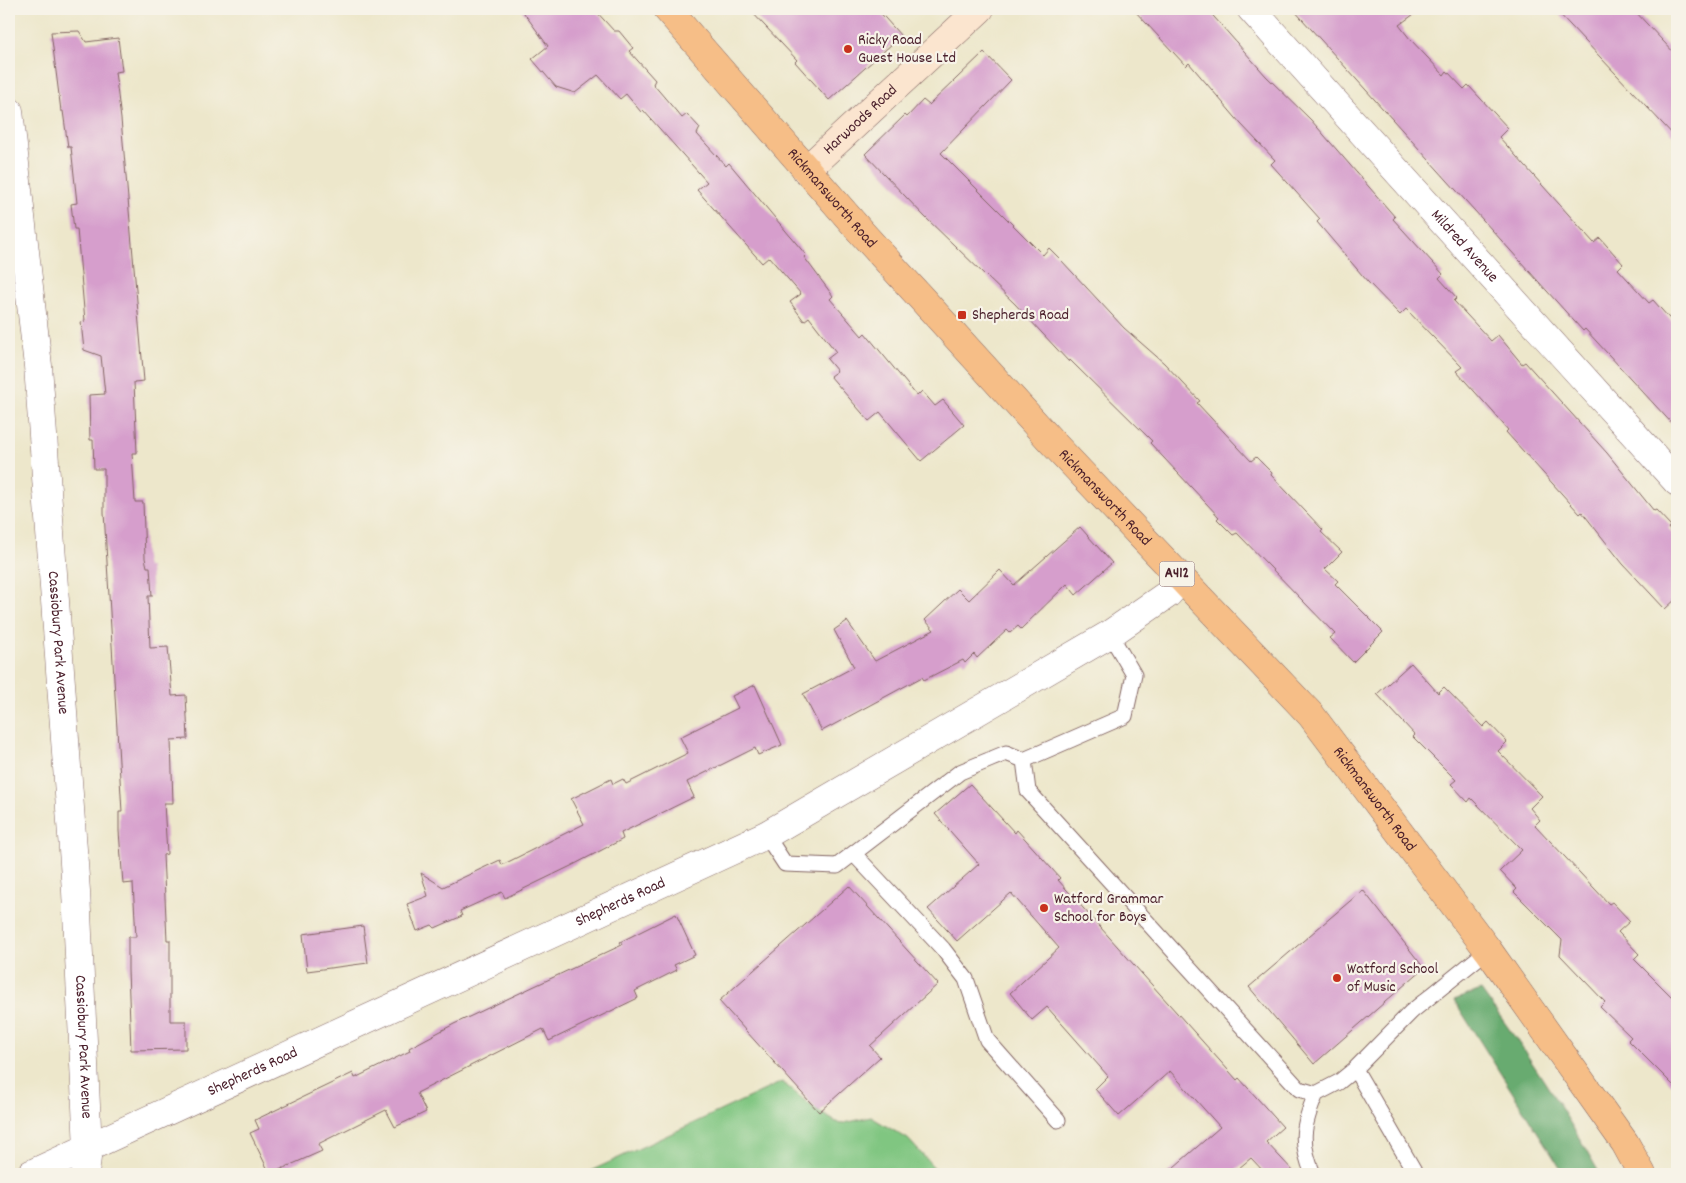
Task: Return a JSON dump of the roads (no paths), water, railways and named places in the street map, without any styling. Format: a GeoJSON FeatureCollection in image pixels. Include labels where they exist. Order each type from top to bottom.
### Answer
{"type":"FeatureCollection","features":[{"type":"Feature","properties":{"kind":"main road","name":"Rickmansworth Road"},"geometry":{"type":"LineString","coordinates":[[667,9],[806,170],[1051,442],[1311,715],[1488,950],[1625,1143],[1642,1174]]}},
{"type":"Feature","properties":{"kind":"street","name":"Harwoods Road"},"geometry":{"type":"LineString","coordinates":[[806,170],[980,9]]}},
{"type":"Feature","properties":{"kind":"street","name":"Mildred Avenue"},"geometry":{"type":"LineString","coordinates":[[1251,9],[1677,482]]}},
{"type":"Feature","properties":{"kind":"street","name":"Cassiobury Park Avenue"},"geometry":{"type":"LineString","coordinates":[[9,111],[38,366],[76,891],[87,1162]]}},
{"type":"Feature","properties":{"kind":"street","name":"Shepherds Road"},"geometry":{"type":"LineString","coordinates":[[31,1174],[87,1162],[766,835],[1110,634],[1168,594],[1182,579]]}},
{"type":"Feature","properties":{"kind":"lane"},"geometry":{"type":"LineString","coordinates":[[766,835],[784,864],[837,866],[960,772],[1006,753],[1024,760],[1125,716],[1134,675],[1110,634]]}},
{"type":"Feature","properties":{"kind":"lane"},"geometry":{"type":"LineString","coordinates":[[1024,760],[1028,791],[1299,1089],[1316,1094]]}},
{"type":"Feature","properties":{"kind":"lane"},"geometry":{"type":"LineString","coordinates":[[854,854],[943,949],[966,979],[987,1040],[1058,1120]]}},
{"type":"Feature","properties":{"kind":"lane"},"geometry":{"type":"LineString","coordinates":[[1313,1174],[1305,1148],[1304,1123],[1316,1094],[1339,1082],[1355,1069],[1411,1012],[1488,950]]}},
{"type":"Feature","properties":{"kind":"lane"},"geometry":{"type":"LineString","coordinates":[[1355,1069],[1416,1174]]}},
{"type":"Feature","properties":{"kind":"place","name":"Ricky Road Guest House Ltd"},"geometry":{"type":"Point","coordinates":[848,49]}},
{"type":"Feature","properties":{"kind":"place","name":"Shepherds Road"},"geometry":{"type":"Point","coordinates":[962,315]}},
{"type":"Feature","properties":{"kind":"place","name":"Watford Grammar School for Boys"},"geometry":{"type":"Point","coordinates":[1044,908]}},
{"type":"Feature","properties":{"kind":"place","name":"Watford School of Music"},"geometry":{"type":"Point","coordinates":[1337,978]}}]}
